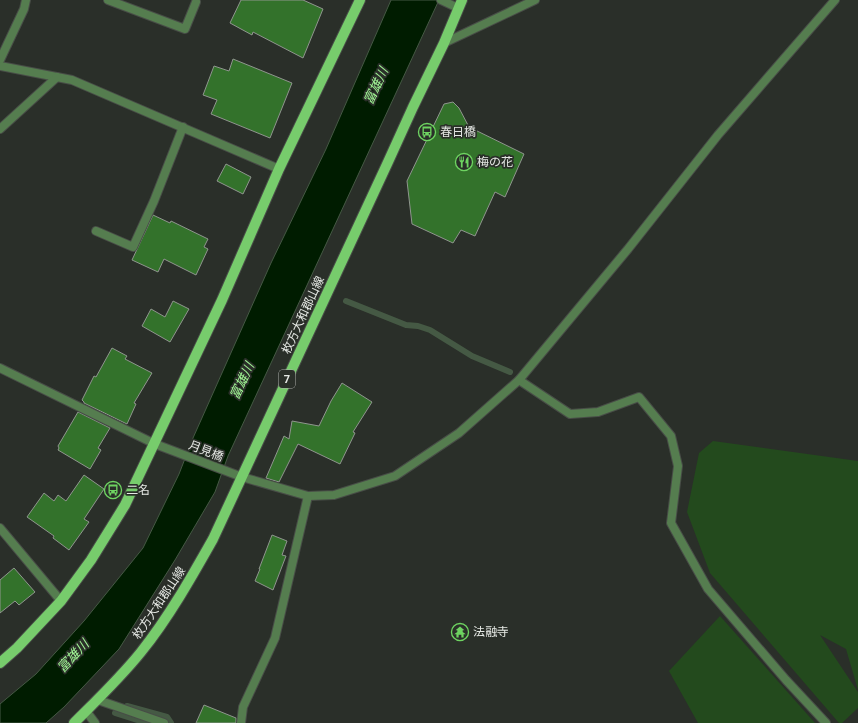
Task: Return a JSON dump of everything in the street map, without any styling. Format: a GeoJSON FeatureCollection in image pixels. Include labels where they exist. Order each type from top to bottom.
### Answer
{"type":"FeatureCollection","features":[{"type":"Feature","properties":{"kind":"main road"},"geometry":{"type":"LineString","coordinates":[[0,663],[17,648],[61,601],[91,560],[125,505],[222,300],[279,168],[360,0]]}},
{"type":"Feature","properties":{"kind":"main road","name":"枚方大和郡山線"},"geometry":{"type":"LineString","coordinates":[[74,723],[98,700],[141,652],[181,596],[213,539],[237,475],[385,170],[444,43],[460,4]]}},
{"type":"Feature","properties":{"kind":"street"},"geometry":{"type":"LineString","coordinates":[[0,60],[24,9],[26,0]]}},
{"type":"Feature","properties":{"kind":"street"},"geometry":{"type":"LineString","coordinates":[[108,0],[185,29],[196,2]]}},
{"type":"Feature","properties":{"kind":"street"},"geometry":{"type":"LineString","coordinates":[[444,43],[535,0]]}},
{"type":"Feature","properties":{"kind":"street","name":"月見橋"},"geometry":{"type":"LineString","coordinates":[[0,368],[155,444],[237,475],[308,496],[334,495],[395,476],[459,433],[519,380],[628,249],[718,136],[835,0]]}},
{"type":"Feature","properties":{"kind":"street"},"geometry":{"type":"LineString","coordinates":[[443,1],[460,4]]}},
{"type":"Feature","properties":{"kind":"street"},"geometry":{"type":"LineString","coordinates":[[0,66],[72,80],[279,168]]}},
{"type":"Feature","properties":{"kind":"street"},"geometry":{"type":"LineString","coordinates":[[0,129],[57,77]]}},
{"type":"Feature","properties":{"kind":"street"},"geometry":{"type":"LineString","coordinates":[[96,231],[132,247],[154,201],[183,127]]}},
{"type":"Feature","properties":{"kind":"street"},"geometry":{"type":"LineString","coordinates":[[519,380],[570,414],[598,412],[639,397],[671,436],[678,466],[671,523],[708,589],[786,680],[826,723]]}},
{"type":"Feature","properties":{"kind":"street"},"geometry":{"type":"LineString","coordinates":[[241,723],[243,708],[275,638],[308,496]]}},
{"type":"Feature","properties":{"kind":"street"},"geometry":{"type":"LineString","coordinates":[[0,528],[61,601]]}},
{"type":"Feature","properties":{"kind":"street"},"geometry":{"type":"LineString","coordinates":[[98,700],[164,723]]}},
{"type":"Feature","properties":{"kind":"street"},"geometry":{"type":"LineString","coordinates":[[86,711],[95,723]]}},
{"type":"Feature","properties":{"kind":"green space"},"geometry":{"type":"Polygon","coordinates":[[[713,441],[858,461],[858,690],[846,649],[820,635],[858,692],[858,708],[842,723],[839,723],[710,573],[687,512],[699,453],[713,441]]]}},
{"type":"Feature","properties":{"kind":"green space"},"geometry":{"type":"Polygon","coordinates":[[[720,616],[815,723],[698,723],[669,671],[720,616]]]}},
{"type":"Feature","properties":{"kind":"water","name":"富雄川"},"geometry":{"type":"Polygon","coordinates":[[[391,0],[439,0],[228,456],[215,492],[175,560],[119,649],[64,707],[46,723],[0,723],[0,704],[36,674],[84,621],[143,548],[179,474],[193,438],[271,263],[326,149],[391,0]]]}},
{"type":"Feature","properties":{"kind":"building"},"geometry":{"type":"Polygon","coordinates":[[[241,0],[303,0],[323,9],[303,58],[253,32],[252,35],[230,23],[241,0]]]}},
{"type":"Feature","properties":{"kind":"building"},"geometry":{"type":"Polygon","coordinates":[[[233,59],[292,83],[270,138],[211,114],[217,100],[203,95],[214,66],[229,71],[233,59]]]}},
{"type":"Feature","properties":{"kind":"building"},"geometry":{"type":"Polygon","coordinates":[[[453,102],[459,108],[469,127],[524,154],[505,197],[495,192],[475,236],[461,230],[453,243],[412,224],[407,181],[444,104],[453,102]]]}},
{"type":"Feature","properties":{"kind":"building"},"geometry":{"type":"Polygon","coordinates":[[[226,164],[251,177],[243,194],[217,181],[226,164]]]}},
{"type":"Feature","properties":{"kind":"building"},"geometry":{"type":"Polygon","coordinates":[[[153,215],[170,223],[171,221],[208,239],[204,247],[208,249],[196,275],[164,259],[158,272],[132,260],[153,215]]]}},
{"type":"Feature","properties":{"kind":"building"},"geometry":{"type":"Polygon","coordinates":[[[173,301],[189,309],[170,342],[142,326],[151,309],[165,317],[173,301]]]}},
{"type":"Feature","properties":{"kind":"building"},"geometry":{"type":"Polygon","coordinates":[[[112,348],[127,356],[125,359],[152,373],[134,403],[136,404],[127,424],[84,403],[82,400],[94,376],[96,377],[112,348]]]}},
{"type":"Feature","properties":{"kind":"building"},"geometry":{"type":"Polygon","coordinates":[[[342,383],[372,402],[353,432],[355,433],[340,464],[298,444],[279,482],[266,478],[284,436],[289,439],[292,421],[319,426],[331,401],[342,383]]]}},
{"type":"Feature","properties":{"kind":"building"},"geometry":{"type":"Polygon","coordinates":[[[78,412],[110,428],[98,448],[101,450],[90,469],[58,450],[58,446],[78,412]]]}},
{"type":"Feature","properties":{"kind":"building"},"geometry":{"type":"Polygon","coordinates":[[[84,475],[104,489],[84,519],[89,522],[69,550],[53,538],[54,536],[27,517],[44,493],[54,501],[58,495],[66,501],[84,475]]]}},
{"type":"Feature","properties":{"kind":"building"},"geometry":{"type":"Polygon","coordinates":[[[272,535],[287,541],[282,555],[286,556],[273,590],[255,581],[272,535]]]}},
{"type":"Feature","properties":{"kind":"building"},"geometry":{"type":"Polygon","coordinates":[[[14,568],[35,592],[19,605],[15,601],[0,613],[0,580],[14,568]]]}},
{"type":"Feature","properties":{"kind":"building"},"geometry":{"type":"Polygon","coordinates":[[[204,705],[236,718],[236,723],[196,723],[204,705]]]}},
{"type":"Feature","properties":{"kind":"waterway"},"geometry":{"type":"LineString","coordinates":[[346,301],[406,325],[418,326],[430,330],[472,356],[510,372]]}},
{"type":"Feature","properties":{"kind":"waterway"},"geometry":{"type":"LineString","coordinates":[[127,706],[167,717],[171,723]]}},
{"type":"Feature","properties":{"kind":"waterway"},"geometry":{"type":"LineString","coordinates":[[115,713],[147,723]]}},
{"type":"Feature","properties":{"kind":"place","name":"春日橋"},"geometry":{"type":"Point","coordinates":[427,132]}},
{"type":"Feature","properties":{"kind":"place","name":"梅の花"},"geometry":{"type":"Point","coordinates":[464,162]}},
{"type":"Feature","properties":{"kind":"place","name":"二名"},"geometry":{"type":"Point","coordinates":[113,490]}},
{"type":"Feature","properties":{"kind":"place","name":"法融寺"},"geometry":{"type":"Point","coordinates":[460,632]}}]}
